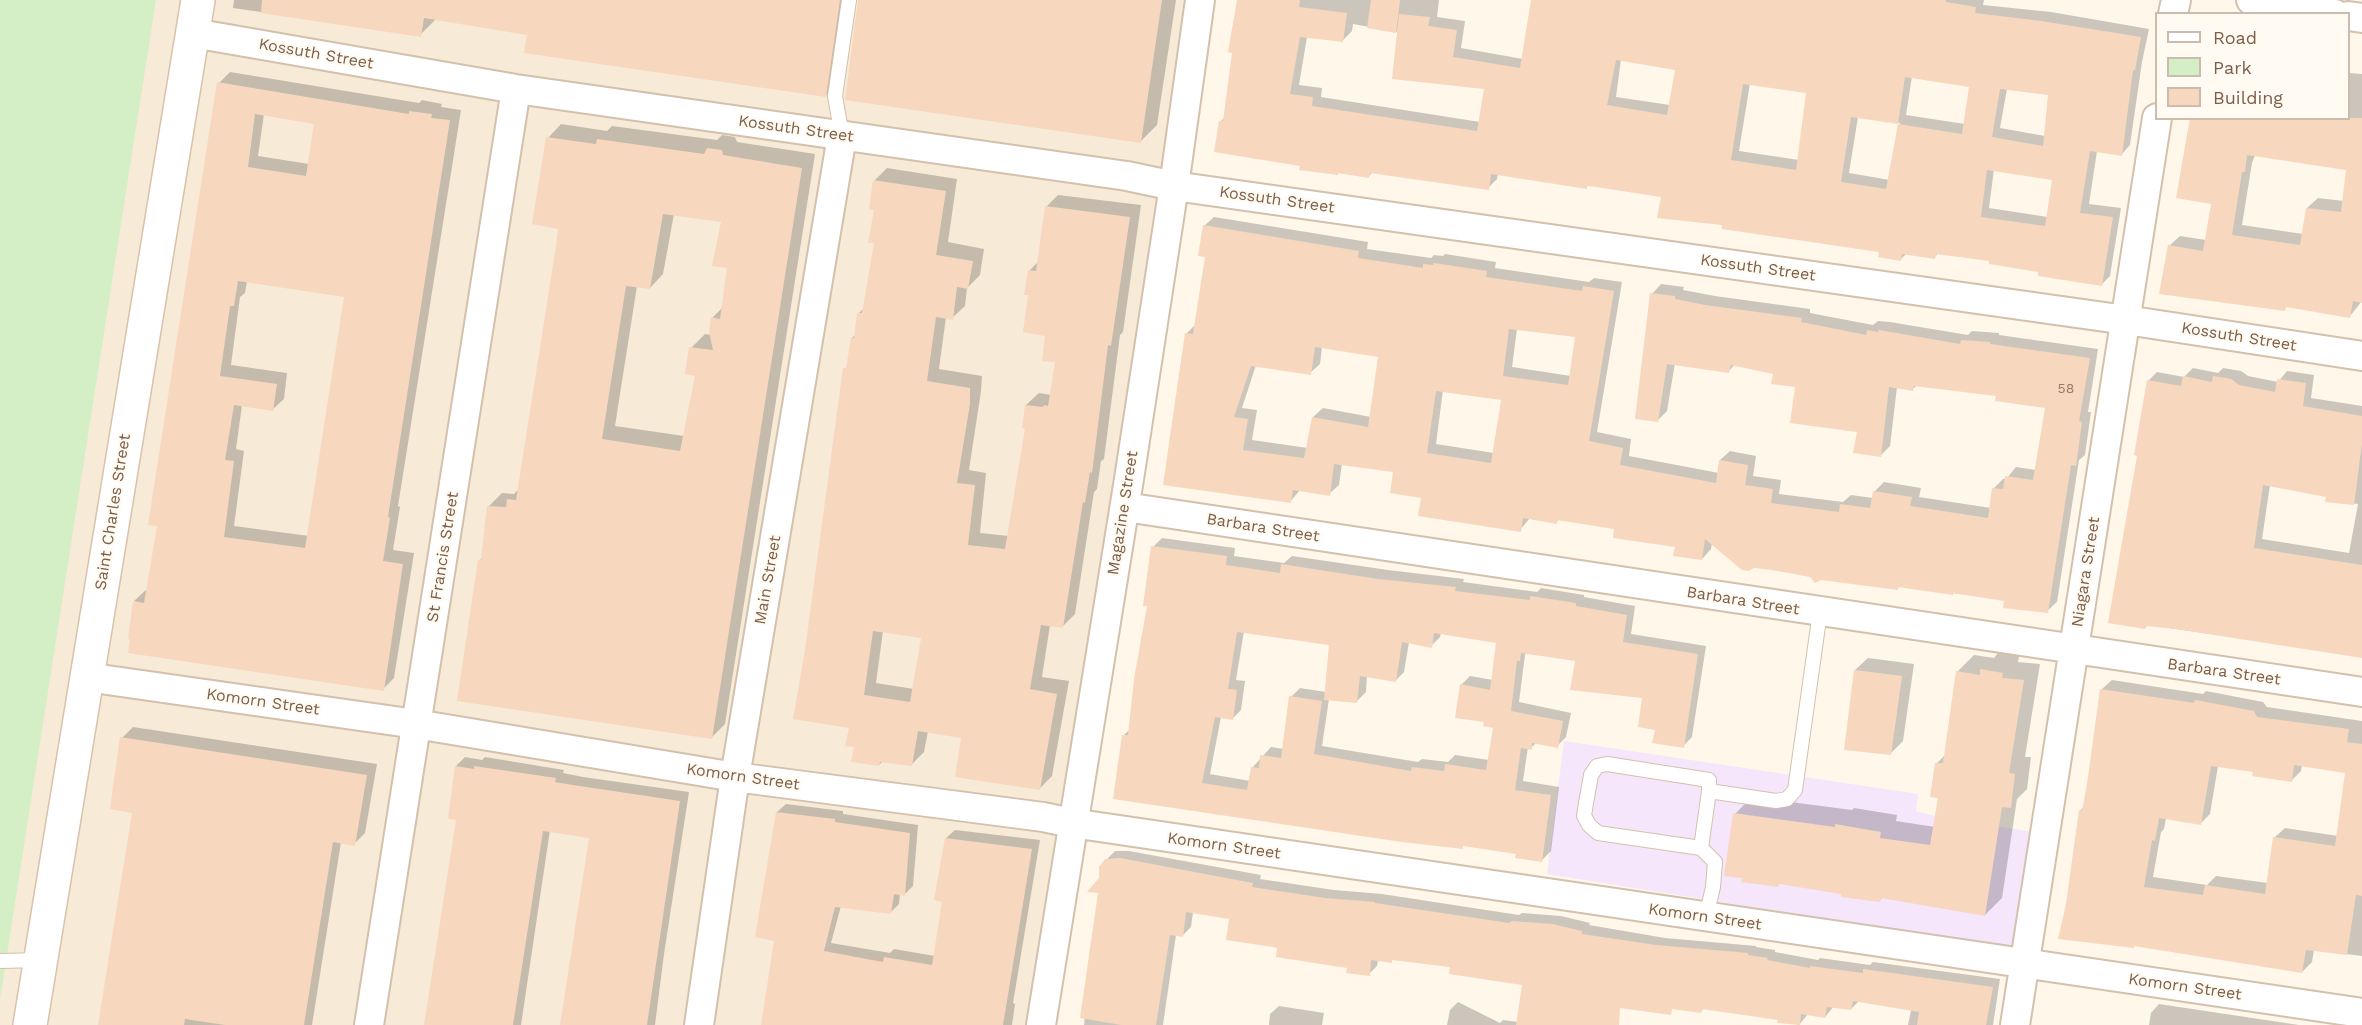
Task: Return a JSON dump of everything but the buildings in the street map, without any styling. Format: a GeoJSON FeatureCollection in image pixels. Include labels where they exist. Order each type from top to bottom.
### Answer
{"type":"FeatureCollection","features":[{"type":"Feature","properties":{"kind":"street","name":"Saint Charles Street"},"geometry":{"type":"LineString","coordinates":[[30,1025],[198,0]]}},
{"type":"Feature","properties":{"kind":"street","name":"Magazine Street"},"geometry":{"type":"LineString","coordinates":[[1041,1025],[1125,507],[1200,0]]}},
{"type":"Feature","properties":{"kind":"street"},"geometry":{"type":"LineString","coordinates":[[2251,0],[2323,12]]}},
{"type":"Feature","properties":{"kind":"street","name":"Kossuth Street"},"geometry":{"type":"LineString","coordinates":[[193,33],[516,89],[1127,176],[1174,186],[2126,320],[2362,356]]}},
{"type":"Feature","properties":{"kind":"street","name":"St Francis Street"},"geometry":{"type":"LineString","coordinates":[[369,1025],[516,89]]}},
{"type":"Feature","properties":{"kind":"street","name":"Niagara Street"},"geometry":{"type":"LineString","coordinates":[[2014,1025],[2157,120]]}},
{"type":"Feature","properties":{"kind":"street","name":"Main Street"},"geometry":{"type":"LineString","coordinates":[[699,1025],[735,777],[842,136]]}},
{"type":"Feature","properties":{"kind":"street","name":"Barbara Street"},"geometry":{"type":"LineString","coordinates":[[1125,507],[2362,692]]}},
{"type":"Feature","properties":{"kind":"street","name":"Komorn Street"},"geometry":{"type":"LineString","coordinates":[[86,677],[416,724],[735,777],[1031,815],[1706,918],[2362,1013]]}},
{"type":"Feature","properties":{"kind":"lane"},"geometry":{"type":"LineString","coordinates":[[842,136],[836,96],[849,0]]}},
{"type":"Feature","properties":{"kind":"lane"},"geometry":{"type":"LineString","coordinates":[[1709,791],[1776,801],[1787,798],[1796,790],[1820,612]]}},
{"type":"Feature","properties":{"kind":"lane"},"geometry":{"type":"LineString","coordinates":[[1701,848],[1709,780],[1607,764],[1597,766],[1591,775],[1584,816],[1589,825],[1598,833],[1701,848],[1714,862],[1713,887],[1706,918]]}},
{"type":"Feature","properties":{"kind":"lane"},"geometry":{"type":"LineString","coordinates":[[0,961],[40,960]]}},
{"type":"Feature","properties":{"kind":"shaded area"},"geometry":{"type":"Polygon","coordinates":[[[0,0],[1196,0],[1026,1025],[0,1025],[0,0]]]}},
{"type":"Feature","properties":{"kind":"shaded area"},"geometry":{"type":"Polygon","coordinates":[[[1564,741],[1918,794],[1916,811],[2057,836],[2039,953],[1547,874],[1564,741]]]}},
{"type":"Feature","properties":{"kind":"green space"},"geometry":{"type":"Polygon","coordinates":[[[0,0],[156,0],[0,999],[0,0]]]}}]}
